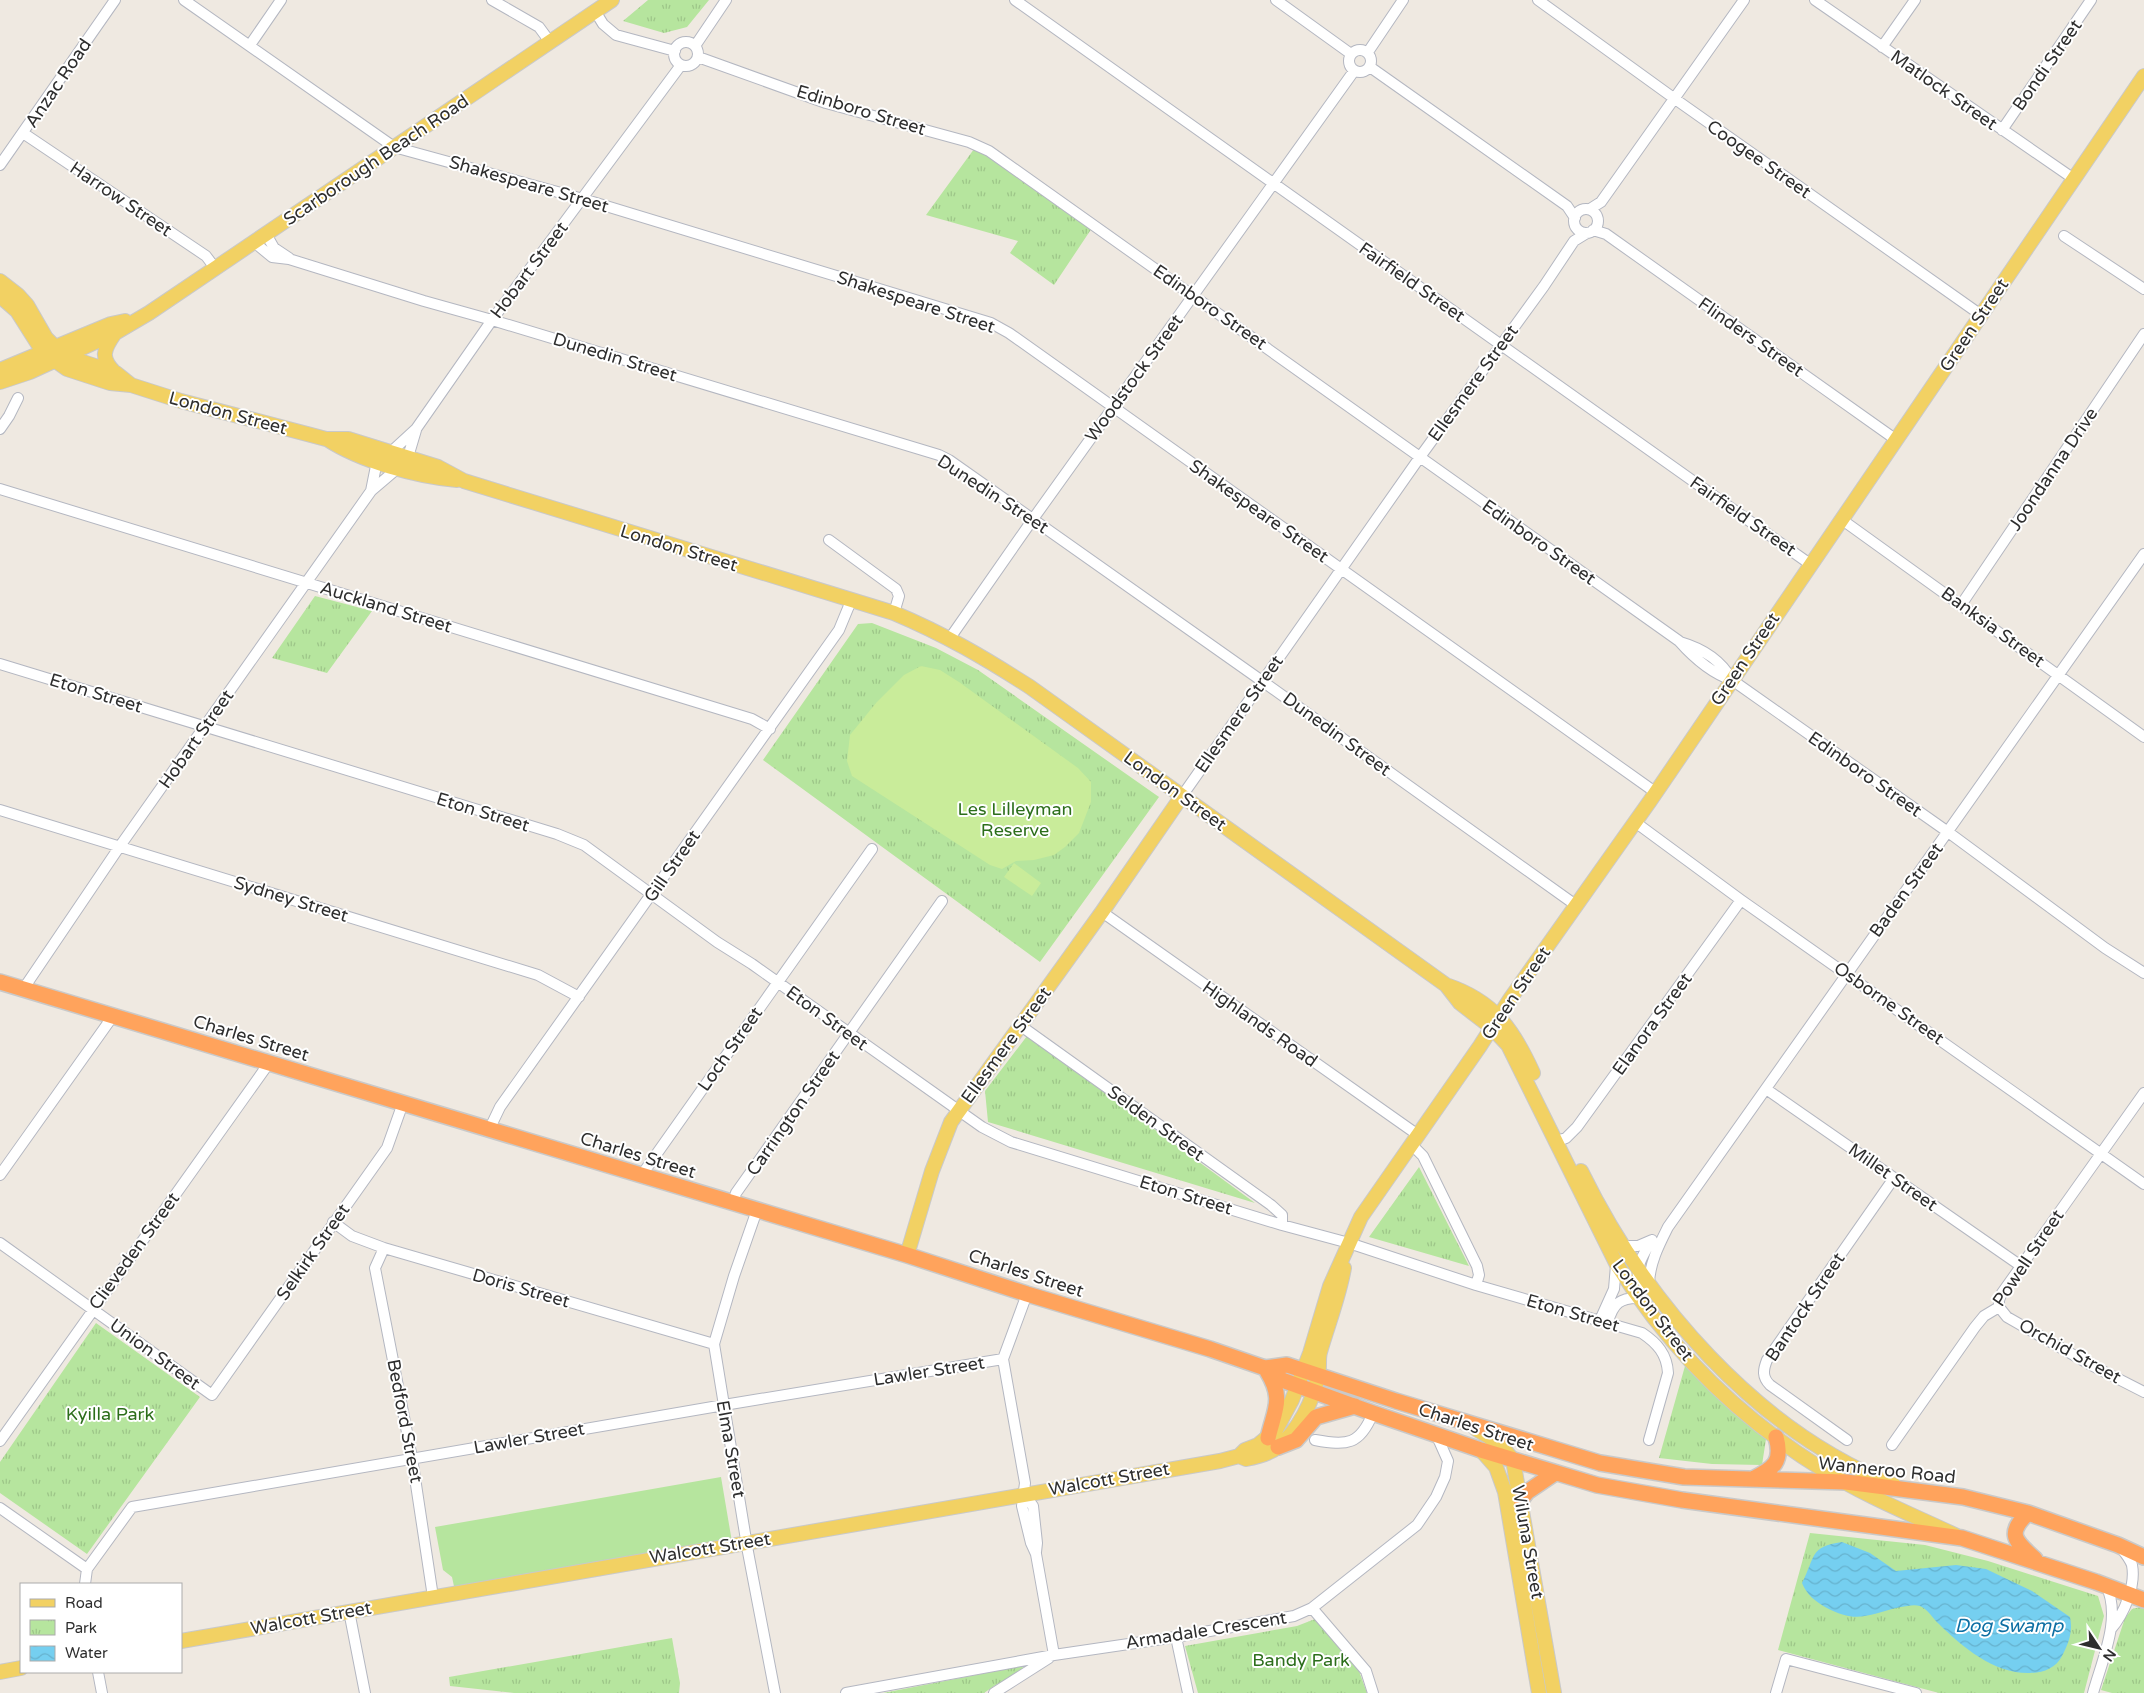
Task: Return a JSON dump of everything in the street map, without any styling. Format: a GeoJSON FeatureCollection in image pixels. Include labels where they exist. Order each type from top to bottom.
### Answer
{"type":"FeatureCollection","features":[{"type":"Feature","properties":{"kind":"highway","name":"Charles Street"},"geometry":{"type":"LineString","coordinates":[[0,982],[908,1255],[1027,1294],[1210,1349],[1265,1368],[1282,1380],[1314,1392],[1481,1450],[1597,1486],[1682,1500],[1962,1538]]}},
{"type":"Feature","properties":{"kind":"highway","name":"Charles Street"},"geometry":{"type":"LineString","coordinates":[[1265,1368],[1287,1365],[1458,1420],[1617,1467]]}},
{"type":"Feature","properties":{"kind":"highway"},"geometry":{"type":"LineString","coordinates":[[1265,1368],[1275,1385],[1277,1394],[1273,1443],[1296,1440],[1316,1417],[1355,1406]]}},
{"type":"Feature","properties":{"kind":"highway"},"geometry":{"type":"LineString","coordinates":[[1752,1479],[1767,1471],[1778,1459],[1779,1448],[1776,1437]]}},
{"type":"Feature","properties":{"kind":"highway","name":"Wanneroo Road"},"geometry":{"type":"LineString","coordinates":[[1617,1467],[1684,1477],[1846,1482],[1900,1487],[1962,1497],[2028,1513],[2118,1545],[2144,1557]]}},
{"type":"Feature","properties":{"kind":"highway"},"geometry":{"type":"LineString","coordinates":[[1521,1500],[1527,1492],[1555,1473]]}},
{"type":"Feature","properties":{"kind":"highway"},"geometry":{"type":"LineString","coordinates":[[2028,1513],[2017,1523],[2014,1530],[2024,1549],[2040,1563]]}},
{"type":"Feature","properties":{"kind":"highway"},"geometry":{"type":"LineString","coordinates":[[1962,1538],[2106,1585],[2144,1600]]}},
{"type":"Feature","properties":{"kind":"main road","name":"Scarborough Beach Road"},"geometry":{"type":"LineString","coordinates":[[0,370],[115,333],[260,238],[612,0]]}},
{"type":"Feature","properties":{"kind":"main road","name":"Green Street"},"geometry":{"type":"LineString","coordinates":[[1303,1370],[1330,1286],[1361,1217],[1480,1046],[1495,1021],[1635,822],[2144,76]]}},
{"type":"Feature","properties":{"kind":"main road"},"geometry":{"type":"LineString","coordinates":[[0,281],[27,305],[54,354]]}},
{"type":"Feature","properties":{"kind":"main road"},"geometry":{"type":"LineString","coordinates":[[0,296],[17,311],[54,354]]}},
{"type":"Feature","properties":{"kind":"main road","name":"Scarborough Beach Road"},"geometry":{"type":"LineString","coordinates":[[0,382],[30,372],[54,354],[111,324],[139,318]]}},
{"type":"Feature","properties":{"kind":"main road"},"geometry":{"type":"LineString","coordinates":[[115,333],[107,344],[105,357],[106,364],[116,374]]}},
{"type":"Feature","properties":{"kind":"main road","name":"London Street"},"geometry":{"type":"LineString","coordinates":[[54,354],[116,374],[131,385]]}},
{"type":"Feature","properties":{"kind":"main road","name":"London Street"},"geometry":{"type":"LineString","coordinates":[[54,354],[66,369],[97,380],[110,384],[131,385],[182,401],[326,438],[348,439],[438,467],[464,481],[894,613],[950,638],[1030,687],[1446,985],[1467,992],[1520,1045],[1616,1263],[1671,1339],[1700,1372],[1745,1413],[1822,1469],[1875,1498],[1962,1538]]}},
{"type":"Feature","properties":{"kind":"main road","name":"London Street"},"geometry":{"type":"LineString","coordinates":[[326,438],[344,450],[398,468],[432,478],[464,481]]}},
{"type":"Feature","properties":{"kind":"main road","name":"Ellesmere Street"},"geometry":{"type":"LineString","coordinates":[[908,1255],[946,1130],[1102,912],[1182,796]]}},
{"type":"Feature","properties":{"kind":"main road","name":"London Street"},"geometry":{"type":"LineString","coordinates":[[1561,1140],[1638,1267],[1709,1357],[1738,1385],[1787,1425],[1816,1445],[1854,1468],[1900,1487]]}},
{"type":"Feature","properties":{"kind":"main road","name":"Green Street"},"geometry":{"type":"LineString","coordinates":[[1318,1375],[1320,1355],[1340,1288],[1349,1242]]}},
{"type":"Feature","properties":{"kind":"main road","name":"Walcott Street"},"geometry":{"type":"LineString","coordinates":[[1273,1443],[1303,1370]]}},
{"type":"Feature","properties":{"kind":"main road","name":"Walcott Street"},"geometry":{"type":"LineString","coordinates":[[182,1641],[1239,1456],[1246,1459],[1259,1457],[1273,1443],[1296,1428],[1314,1392],[1318,1375]]}},
{"type":"Feature","properties":{"kind":"main road","name":"Wiluna Street"},"geometry":{"type":"LineString","coordinates":[[1458,1420],[1490,1436],[1505,1449],[1513,1460],[1554,1693]]}},
{"type":"Feature","properties":{"kind":"main road","name":"Wiluna Street"},"geometry":{"type":"LineString","coordinates":[[1481,1450],[1496,1467],[1504,1486],[1540,1693]]}},
{"type":"Feature","properties":{"kind":"main road"},"geometry":{"type":"LineString","coordinates":[[1527,1623],[1541,1620]]}},
{"type":"Feature","properties":{"kind":"main road"},"geometry":{"type":"LineString","coordinates":[[0,1672],[20,1668]]}},
{"type":"Feature","properties":{"kind":"street","name":"Anzac Road"},"geometry":{"type":"LineString","coordinates":[[0,165],[115,0]]}},
{"type":"Feature","properties":{"kind":"street","name":"Shakespeare Street"},"geometry":{"type":"LineString","coordinates":[[184,0],[394,147],[583,199],[991,323],[1009,333],[1586,745],[1655,792]]}},
{"type":"Feature","properties":{"kind":"street"},"geometry":{"type":"LineString","coordinates":[[250,45],[281,0]]}},
{"type":"Feature","properties":{"kind":"street"},"geometry":{"type":"LineString","coordinates":[[492,0],[539,27],[550,42]]}},
{"type":"Feature","properties":{"kind":"street"},"geometry":{"type":"LineString","coordinates":[[695,46],[685,42],[678,46],[675,51],[676,60],[681,66],[690,66],[698,57],[695,46],[726,0]]}},
{"type":"Feature","properties":{"kind":"street","name":"Fairfield Street"},"geometry":{"type":"LineString","coordinates":[[1016,0],[1810,564]]}},
{"type":"Feature","properties":{"kind":"street"},"geometry":{"type":"LineString","coordinates":[[1276,0],[1351,54]]}},
{"type":"Feature","properties":{"kind":"street"},"geometry":{"type":"LineString","coordinates":[[1368,52],[1403,0]]}},
{"type":"Feature","properties":{"kind":"street","name":"Coogee Street"},"geometry":{"type":"LineString","coordinates":[[1538,0],[1981,315]]}},
{"type":"Feature","properties":{"kind":"street"},"geometry":{"type":"LineString","coordinates":[[1567,206],[1580,231],[1592,220],[1601,202],[1744,0]]}},
{"type":"Feature","properties":{"kind":"street","name":"Matlock Street"},"geometry":{"type":"LineString","coordinates":[[1815,0],[2074,179]]}},
{"type":"Feature","properties":{"kind":"street"},"geometry":{"type":"LineString","coordinates":[[1882,47],[1915,0]]}},
{"type":"Feature","properties":{"kind":"street","name":"Bondi Street"},"geometry":{"type":"LineString","coordinates":[[2002,130],[2091,0]]}},
{"type":"Feature","properties":{"kind":"street"},"geometry":{"type":"LineString","coordinates":[[595,11],[604,24],[616,34],[675,51]]}},
{"type":"Feature","properties":{"kind":"street"},"geometry":{"type":"LineString","coordinates":[[1360,49],[1368,52],[1372,61],[1370,67],[1363,72],[1354,70],[1349,64],[1351,54],[1360,49]]}},
{"type":"Feature","properties":{"kind":"street","name":"Edinboro Street"},"geometry":{"type":"LineString","coordinates":[[698,57],[826,102],[969,142],[989,150],[1679,641],[1695,647],[1725,667],[1732,680],[1948,832],[2105,948],[2144,973]]}},
{"type":"Feature","properties":{"kind":"street","name":"Hobart Street"},"geometry":{"type":"LineString","coordinates":[[391,452],[416,430],[492,320],[681,66]]}},
{"type":"Feature","properties":{"kind":"street"},"geometry":{"type":"LineString","coordinates":[[1370,67],[1567,206],[1592,220]]}},
{"type":"Feature","properties":{"kind":"street","name":"Woodstock Street"},"geometry":{"type":"LineString","coordinates":[[950,638],[1354,70]]}},
{"type":"Feature","properties":{"kind":"street","name":"Harrow Street"},"geometry":{"type":"LineString","coordinates":[[23,133],[206,256],[215,268]]}},
{"type":"Feature","properties":{"kind":"street"},"geometry":{"type":"LineString","coordinates":[[1575,222],[1579,211],[1592,220]]}},
{"type":"Feature","properties":{"kind":"street","name":"Ellesmere Street"},"geometry":{"type":"LineString","coordinates":[[1182,796],[1420,457],[1574,241],[1592,220]]}},
{"type":"Feature","properties":{"kind":"street","name":"Flinders Street"},"geometry":{"type":"LineString","coordinates":[[1592,220],[1606,234],[1895,439]]}},
{"type":"Feature","properties":{"kind":"street","name":"Ellesmere Street"},"geometry":{"type":"LineString","coordinates":[[1574,241],[1575,222]]}},
{"type":"Feature","properties":{"kind":"street"},"geometry":{"type":"LineString","coordinates":[[2064,236],[2144,290]]}},
{"type":"Feature","properties":{"kind":"street","name":"Dunedin Street"},"geometry":{"type":"LineString","coordinates":[[260,238],[289,259],[424,302],[492,320],[938,455],[949,460],[1576,906]]}},
{"type":"Feature","properties":{"kind":"street","name":"Joondanna Drive"},"geometry":{"type":"LineString","coordinates":[[1962,605],[2144,334]]}},
{"type":"Feature","properties":{"kind":"street"},"geometry":{"type":"LineString","coordinates":[[0,428],[9,416],[18,398]]}},
{"type":"Feature","properties":{"kind":"street","name":"Hobart Street"},"geometry":{"type":"LineString","coordinates":[[408,457],[416,430]]}},
{"type":"Feature","properties":{"kind":"street","name":"Hobart Street"},"geometry":{"type":"LineString","coordinates":[[371,491],[377,461]]}},
{"type":"Feature","properties":{"kind":"street","name":"Hobart Street"},"geometry":{"type":"LineString","coordinates":[[24,988],[120,846],[371,491],[398,468]]}},
{"type":"Feature","properties":{"kind":"street","name":"Auckland Street"},"geometry":{"type":"LineString","coordinates":[[0,489],[752,719],[770,729]]}},
{"type":"Feature","properties":{"kind":"street","name":"Banksia Street"},"geometry":{"type":"LineString","coordinates":[[1841,519],[2144,737]]}},
{"type":"Feature","properties":{"kind":"street"},"geometry":{"type":"LineString","coordinates":[[829,540],[896,589],[899,596],[894,613]]}},
{"type":"Feature","properties":{"kind":"street","name":"Baden Street"},"geometry":{"type":"LineString","coordinates":[[1649,1283],[1656,1251],[1668,1226],[2144,554]]}},
{"type":"Feature","properties":{"kind":"street","name":"Gill Street"},"geometry":{"type":"LineString","coordinates":[[489,1130],[500,1107],[839,630],[851,601]]}},
{"type":"Feature","properties":{"kind":"street","name":"Eton Street"},"geometry":{"type":"LineString","coordinates":[[0,664],[557,834],[584,845],[716,942],[778,982],[982,1127],[1011,1142],[1282,1225],[1349,1242],[1476,1285],[1642,1333],[1655,1342],[1668,1363],[1668,1373],[1649,1440]]}},
{"type":"Feature","properties":{"kind":"street","name":"Sydney Street"},"geometry":{"type":"LineString","coordinates":[[0,810],[538,975],[579,997]]}},
{"type":"Feature","properties":{"kind":"street","name":"Osborne Street"},"geometry":{"type":"LineString","coordinates":[[1635,822],[1741,900],[2144,1184]]}},
{"type":"Feature","properties":{"kind":"street","name":"Loch Street"},"geometry":{"type":"LineString","coordinates":[[641,1176],[872,849]]}},
{"type":"Feature","properties":{"kind":"street","name":"Carrington Street"},"geometry":{"type":"LineString","coordinates":[[732,1203],[736,1193],[942,900]]}},
{"type":"Feature","properties":{"kind":"street","name":"Elanora Street"},"geometry":{"type":"LineString","coordinates":[[1561,1140],[1577,1128],[1741,900]]}},
{"type":"Feature","properties":{"kind":"street","name":"Highlands Road"},"geometry":{"type":"LineString","coordinates":[[1102,912],[1415,1140],[1477,1266],[1479,1275],[1476,1285]]}},
{"type":"Feature","properties":{"kind":"street"},"geometry":{"type":"LineString","coordinates":[[0,1175],[113,1016]]}},
{"type":"Feature","properties":{"kind":"street","name":"Selden Street"},"geometry":{"type":"LineString","coordinates":[[1021,1026],[1271,1204],[1282,1215],[1282,1225]]}},
{"type":"Feature","properties":{"kind":"street","name":"Clieveden Street"},"geometry":{"type":"LineString","coordinates":[[0,1440],[269,1063]]}},
{"type":"Feature","properties":{"kind":"street","name":"Millet Street"},"geometry":{"type":"LineString","coordinates":[[1766,1089],[2021,1266]]}},
{"type":"Feature","properties":{"kind":"street","name":"Powell Street"},"geometry":{"type":"LineString","coordinates":[[1892,1445],[1975,1327],[1984,1316],[1999,1307],[2002,1293],[2144,1093]]}},
{"type":"Feature","properties":{"kind":"street","name":"Selkirk Street"},"geometry":{"type":"LineString","coordinates":[[212,1395],[332,1222],[387,1148],[403,1103]]}},
{"type":"Feature","properties":{"kind":"street","name":"Bantock Street"},"geometry":{"type":"LineString","coordinates":[[1847,1440],[1770,1385],[1765,1380],[1764,1368],[1767,1360],[1894,1178]]}},
{"type":"Feature","properties":{"kind":"street","name":"Elma Street"},"geometry":{"type":"LineString","coordinates":[[757,1210],[734,1276],[714,1344],[746,1543],[775,1693]]}},
{"type":"Feature","properties":{"kind":"street","name":"Doris Street"},"geometry":{"type":"LineString","coordinates":[[332,1222],[352,1236],[384,1248],[714,1344]]}},
{"type":"Feature","properties":{"kind":"street","name":"Baden Street"},"geometry":{"type":"LineString","coordinates":[[1625,1246],[1638,1246],[1652,1240],[1668,1226]]}},
{"type":"Feature","properties":{"kind":"street","name":"Baden Street"},"geometry":{"type":"LineString","coordinates":[[1638,1267],[1652,1240]]}},
{"type":"Feature","properties":{"kind":"street","name":"Union Street"},"geometry":{"type":"LineString","coordinates":[[0,1243],[212,1395]]}},
{"type":"Feature","properties":{"kind":"street","name":"Bedford Street"},"geometry":{"type":"LineString","coordinates":[[384,1248],[375,1268],[412,1458],[433,1597]]}},
{"type":"Feature","properties":{"kind":"street"},"geometry":{"type":"LineString","coordinates":[[1604,1321],[1614,1289],[1616,1263]]}},
{"type":"Feature","properties":{"kind":"street"},"geometry":{"type":"LineString","coordinates":[[1604,1321],[1618,1303],[1628,1298],[1642,1301],[1636,1276],[1638,1267]]}},
{"type":"Feature","properties":{"kind":"street"},"geometry":{"type":"LineString","coordinates":[[846,1693],[1054,1655],[1036,1554],[1038,1543],[1033,1506],[1024,1494],[1024,1484],[1003,1359],[1027,1294]]}},
{"type":"Feature","properties":{"kind":"street","name":"Orchid Street"},"geometry":{"type":"LineString","coordinates":[[1999,1307],[2008,1317],[2091,1365],[2144,1392]]}},
{"type":"Feature","properties":{"kind":"street","name":"Lawler Street"},"geometry":{"type":"LineString","coordinates":[[87,1569],[132,1507],[1003,1359]]}},
{"type":"Feature","properties":{"kind":"street"},"geometry":{"type":"LineString","coordinates":[[1315,1440],[1336,1444],[1353,1441],[1364,1434],[1374,1413]]}},
{"type":"Feature","properties":{"kind":"street","name":"Armadale Crescent"},"geometry":{"type":"LineString","coordinates":[[994,1693],[1054,1655],[1176,1637],[1294,1616],[1312,1608],[1418,1525],[1436,1497],[1445,1477],[1448,1461],[1436,1434]]}},
{"type":"Feature","properties":{"kind":"street"},"geometry":{"type":"LineString","coordinates":[[0,1508],[87,1569],[85,1583]]}},
{"type":"Feature","properties":{"kind":"street"},"geometry":{"type":"LineString","coordinates":[[2111,1628],[2120,1618],[2133,1578],[2132,1565],[2118,1545]]}},
{"type":"Feature","properties":{"kind":"street"},"geometry":{"type":"LineString","coordinates":[[2093,1693],[2111,1628],[2110,1593],[2106,1585]]}},
{"type":"Feature","properties":{"kind":"street"},"geometry":{"type":"LineString","coordinates":[[1312,1608],[1366,1671],[1373,1693]]}},
{"type":"Feature","properties":{"kind":"street"},"geometry":{"type":"LineString","coordinates":[[349,1611],[365,1693]]}},
{"type":"Feature","properties":{"kind":"street"},"geometry":{"type":"LineString","coordinates":[[1176,1637],[1188,1693]]}},
{"type":"Feature","properties":{"kind":"street"},"geometry":{"type":"LineString","coordinates":[[1776,1693],[1786,1659],[1916,1693]]}},
{"type":"Feature","properties":{"kind":"street"},"geometry":{"type":"LineString","coordinates":[[98,1673],[102,1693]]}},
{"type":"Feature","properties":{"kind":"green space"},"geometry":{"type":"Polygon","coordinates":[[[648,0],[709,0],[687,27],[664,33],[623,21],[648,0]]]}},
{"type":"Feature","properties":{"kind":"green space"},"geometry":{"type":"Polygon","coordinates":[[[974,149],[983,152],[1092,228],[1054,285],[1010,253],[1018,241],[926,215],[974,149]]]}},
{"type":"Feature","properties":{"kind":"green space"},"geometry":{"type":"Polygon","coordinates":[[[315,596],[372,611],[327,673],[272,658],[315,596]]]}},
{"type":"Feature","properties":{"kind":"green space","name":"Les Lilleyman Reserve"},"geometry":{"type":"Polygon","coordinates":[[[872,623],[936,648],[978,670],[1159,797],[1040,962],[763,760],[858,624],[872,623]]]}},
{"type":"Feature","properties":{"kind":"green space"},"geometry":{"type":"Polygon","coordinates":[[[921,666],[940,670],[959,682],[1078,768],[1091,782],[1091,802],[1079,833],[1065,847],[1054,855],[1034,860],[1016,861],[1002,869],[990,865],[852,776],[847,761],[850,735],[876,703],[904,675],[921,666]]]}},
{"type":"Feature","properties":{"kind":"green space"},"geometry":{"type":"Polygon","coordinates":[[[1014,863],[1041,883],[1032,896],[1004,877],[1014,863]]]}},
{"type":"Feature","properties":{"kind":"green space"},"geometry":{"type":"Polygon","coordinates":[[[1027,1036],[1255,1203],[988,1122],[985,1091],[1027,1036]]]}},
{"type":"Feature","properties":{"kind":"green space"},"geometry":{"type":"Polygon","coordinates":[[[1419,1167],[1469,1266],[1369,1237],[1419,1167]]]}},
{"type":"Feature","properties":{"kind":"green space","name":"Kyilla Park"},"geometry":{"type":"Polygon","coordinates":[[[96,1323],[200,1397],[87,1554],[0,1493],[0,1462],[96,1323]]]}},
{"type":"Feature","properties":{"kind":"green space"},"geometry":{"type":"Polygon","coordinates":[[[1685,1366],[1766,1439],[1762,1465],[1712,1464],[1659,1458],[1685,1366]]]}},
{"type":"Feature","properties":{"kind":"green space"},"geometry":{"type":"Polygon","coordinates":[[[721,1477],[732,1542],[455,1591],[452,1577],[443,1570],[435,1527],[721,1477]]]}},
{"type":"Feature","properties":{"kind":"green space"},"geometry":{"type":"Polygon","coordinates":[[[1810,1533],[1925,1545],[1988,1561],[2098,1596],[2104,1616],[2084,1693],[1939,1693],[1778,1650],[1810,1533]]]}},
{"type":"Feature","properties":{"kind":"green space"},"geometry":{"type":"Polygon","coordinates":[[[2144,1606],[2144,1693],[2112,1693],[2101,1690],[2125,1618],[2132,1609],[2144,1606]]]}},
{"type":"Feature","properties":{"kind":"green space","name":"Bandy Park"},"geometry":{"type":"Polygon","coordinates":[[[1315,1619],[1359,1671],[1367,1693],[1198,1693],[1185,1646],[1297,1626],[1315,1619]]]}},
{"type":"Feature","properties":{"kind":"green space"},"geometry":{"type":"Polygon","coordinates":[[[672,1638],[680,1683],[679,1693],[514,1693],[450,1686],[449,1677],[672,1638]]]}},
{"type":"Feature","properties":{"kind":"green space"},"geometry":{"type":"Polygon","coordinates":[[[1022,1666],[1024,1670],[984,1693],[883,1693],[1022,1666]]]}},
{"type":"Feature","properties":{"kind":"water","name":"Dog Swamp"},"geometry":{"type":"Polygon","coordinates":[[[1842,1542],[1870,1553],[1896,1571],[1956,1565],[1986,1569],[2032,1591],[2070,1617],[2071,1632],[2064,1651],[2056,1664],[2049,1669],[2035,1673],[2017,1672],[2004,1669],[1980,1658],[1958,1642],[1926,1609],[1920,1606],[1908,1606],[1855,1617],[1846,1616],[1825,1607],[1811,1597],[1802,1583],[1815,1554],[1824,1547],[1842,1542]]]}}]}
